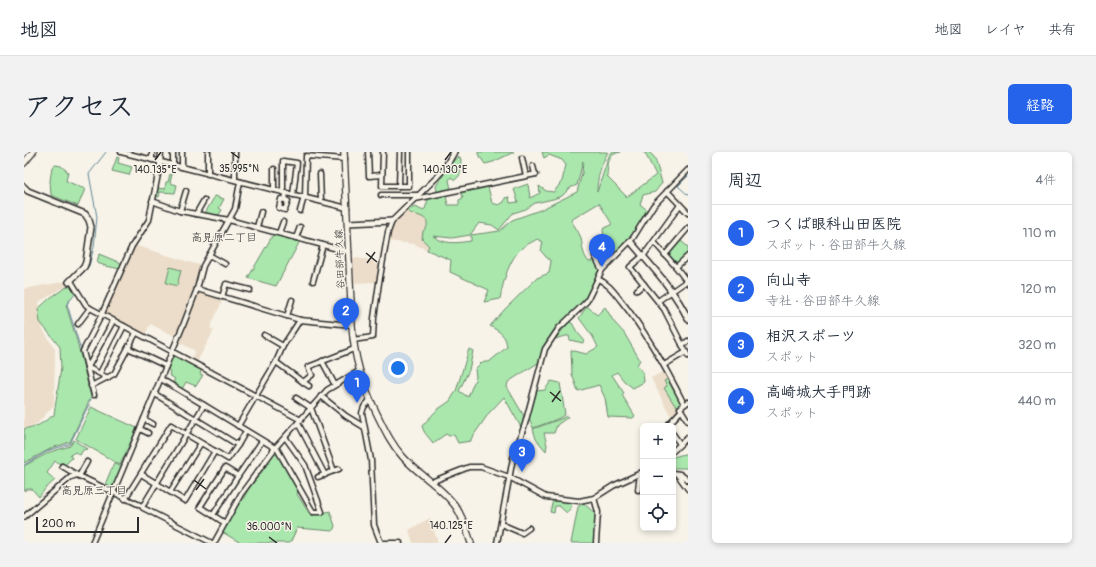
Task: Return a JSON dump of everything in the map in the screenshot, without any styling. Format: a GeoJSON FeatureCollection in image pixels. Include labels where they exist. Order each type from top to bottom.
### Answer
{"type":"FeatureCollection","features":[{"type":"Feature","properties":{"kind":"main road"},"geometry":{"type":"LineString","coordinates":[[24,163],[33,152]]}},
{"type":"Feature","properties":{"kind":"main road","name":"谷田部牛久線"},"geometry":{"type":"LineString","coordinates":[[344,152],[353,340],[359,371],[370,400],[394,446],[405,460],[452,501],[463,521],[471,543]]}},
{"type":"Feature","properties":{"kind":"street"},"geometry":{"type":"LineString","coordinates":[[123,152],[142,158],[347,208]]}},
{"type":"Feature","properties":{"kind":"street"},"geometry":{"type":"LineString","coordinates":[[142,152],[142,158]]}},
{"type":"Feature","properties":{"kind":"street"},"geometry":{"type":"LineString","coordinates":[[152,152],[152,160]]}},
{"type":"Feature","properties":{"kind":"street"},"geometry":{"type":"LineString","coordinates":[[94,395],[83,351],[102,314],[132,246],[149,220],[160,162],[160,152]]}},
{"type":"Feature","properties":{"kind":"street"},"geometry":{"type":"LineString","coordinates":[[173,152],[173,165]]}},
{"type":"Feature","properties":{"kind":"street"},"geometry":{"type":"LineString","coordinates":[[182,152],[182,167]]}},
{"type":"Feature","properties":{"kind":"street"},"geometry":{"type":"LineString","coordinates":[[208,152],[208,174]]}},
{"type":"Feature","properties":{"kind":"street"},"geometry":{"type":"LineString","coordinates":[[235,152],[235,180]]}},
{"type":"Feature","properties":{"kind":"street"},"geometry":{"type":"LineString","coordinates":[[368,152],[369,176],[382,175]]}},
{"type":"Feature","properties":{"kind":"street"},"geometry":{"type":"LineString","coordinates":[[383,152],[382,186],[409,186],[409,152]]}},
{"type":"Feature","properties":{"kind":"street"},"geometry":{"type":"LineString","coordinates":[[399,186],[400,152]]}},
{"type":"Feature","properties":{"kind":"street"},"geometry":{"type":"LineString","coordinates":[[353,340],[373,338],[378,287],[388,232],[392,221],[438,177],[454,152]]}},
{"type":"Feature","properties":{"kind":"street"},"geometry":{"type":"LineString","coordinates":[[300,211],[304,197],[306,156],[345,159]]}},
{"type":"Feature","properties":{"kind":"street"},"geometry":{"type":"LineString","coordinates":[[522,158],[526,176]]}},
{"type":"Feature","properties":{"kind":"street"},"geometry":{"type":"LineString","coordinates":[[285,200],[283,161],[297,163],[293,195]]}},
{"type":"Feature","properties":{"kind":"street"},"geometry":{"type":"LineString","coordinates":[[381,195],[417,197],[536,174],[533,166]]}},
{"type":"Feature","properties":{"kind":"street"},"geometry":{"type":"LineString","coordinates":[[274,169],[274,190]]}},
{"type":"Feature","properties":{"kind":"street"},"geometry":{"type":"LineString","coordinates":[[497,543],[513,458],[525,424],[545,349],[559,328],[587,301],[602,270],[630,241],[652,206],[688,170]]}},
{"type":"Feature","properties":{"kind":"street"},"geometry":{"type":"LineString","coordinates":[[320,174],[321,201]]}},
{"type":"Feature","properties":{"kind":"street"},"geometry":{"type":"LineString","coordinates":[[92,543],[198,289],[203,266],[235,209],[240,182]]}},
{"type":"Feature","properties":{"kind":"street"},"geometry":{"type":"LineString","coordinates":[[24,187],[28,191],[85,214],[89,220],[91,227],[86,265],[70,281],[86,305],[113,321],[256,396],[299,421],[326,474]]}},
{"type":"Feature","properties":{"kind":"street"},"geometry":{"type":"LineString","coordinates":[[180,211],[186,191]]}},
{"type":"Feature","properties":{"kind":"street"},"geometry":{"type":"LineString","coordinates":[[667,191],[688,213]]}},
{"type":"Feature","properties":{"kind":"street"},"geometry":{"type":"LineString","coordinates":[[196,214],[204,200]]}},
{"type":"Feature","properties":{"kind":"street"},"geometry":{"type":"LineString","coordinates":[[152,202],[180,211],[229,220],[349,252]]}},
{"type":"Feature","properties":{"kind":"street"},"geometry":{"type":"LineString","coordinates":[[664,365],[687,354],[658,301],[630,267],[643,256],[680,205]]}},
{"type":"Feature","properties":{"kind":"street"},"geometry":{"type":"LineString","coordinates":[[257,227],[261,212]]}},
{"type":"Feature","properties":{"kind":"street"},"geometry":{"type":"LineString","coordinates":[[348,223],[392,221]]}},
{"type":"Feature","properties":{"kind":"street"},"geometry":{"type":"LineString","coordinates":[[279,233],[283,222]]}},
{"type":"Feature","properties":{"kind":"street"},"geometry":{"type":"LineString","coordinates":[[296,238],[300,227]]}},
{"type":"Feature","properties":{"kind":"street"},"geometry":{"type":"LineString","coordinates":[[665,255],[688,228]]}},
{"type":"Feature","properties":{"kind":"street"},"geometry":{"type":"LineString","coordinates":[[602,270],[595,256],[604,240]]}},
{"type":"Feature","properties":{"kind":"street"},"geometry":{"type":"LineString","coordinates":[[630,241],[672,291],[688,319]]}},
{"type":"Feature","properties":{"kind":"street"},"geometry":{"type":"LineString","coordinates":[[654,242],[687,281],[658,301]]}},
{"type":"Feature","properties":{"kind":"street"},"geometry":{"type":"LineString","coordinates":[[313,281],[323,245]]}},
{"type":"Feature","properties":{"kind":"street"},"geometry":{"type":"LineString","coordinates":[[209,255],[225,264]]}},
{"type":"Feature","properties":{"kind":"street"},"geometry":{"type":"LineString","coordinates":[[676,267],[688,256]]}},
{"type":"Feature","properties":{"kind":"street"},"geometry":{"type":"LineString","coordinates":[[598,279],[609,285],[634,316],[686,403],[680,408],[681,412],[671,423]]}},
{"type":"Feature","properties":{"kind":"street"},"geometry":{"type":"LineString","coordinates":[[222,297],[226,284],[250,290]]}},
{"type":"Feature","properties":{"kind":"street"},"geometry":{"type":"LineString","coordinates":[[637,290],[644,284]]}},
{"type":"Feature","properties":{"kind":"street"},"geometry":{"type":"LineString","coordinates":[[198,289],[300,320],[352,325]]}},
{"type":"Feature","properties":{"kind":"street"},"geometry":{"type":"LineString","coordinates":[[287,316],[292,300]]}},
{"type":"Feature","properties":{"kind":"street"},"geometry":{"type":"LineString","coordinates":[[78,324],[90,308]]}},
{"type":"Feature","properties":{"kind":"street"},"geometry":{"type":"LineString","coordinates":[[238,426],[276,362],[283,346],[300,320]]}},
{"type":"Feature","properties":{"kind":"street"},"geometry":{"type":"LineString","coordinates":[[88,367],[113,321]]}},
{"type":"Feature","properties":{"kind":"street"},"geometry":{"type":"LineString","coordinates":[[100,373],[124,326]]}},
{"type":"Feature","properties":{"kind":"street"},"geometry":{"type":"LineString","coordinates":[[91,386],[115,373],[136,333]]}},
{"type":"Feature","properties":{"kind":"street"},"geometry":{"type":"LineString","coordinates":[[264,335],[283,346]]}},
{"type":"Feature","properties":{"kind":"street"},"geometry":{"type":"LineString","coordinates":[[682,345],[688,341]]}},
{"type":"Feature","properties":{"kind":"street"},"geometry":{"type":"LineString","coordinates":[[128,348],[166,366]]}},
{"type":"Feature","properties":{"kind":"street"},"geometry":{"type":"LineString","coordinates":[[303,382],[312,375],[308,367],[354,349]]}},
{"type":"Feature","properties":{"kind":"street"},"geometry":{"type":"LineString","coordinates":[[322,361],[335,385]]}},
{"type":"Feature","properties":{"kind":"street"},"geometry":{"type":"LineString","coordinates":[[276,362],[309,386]]}},
{"type":"Feature","properties":{"kind":"street"},"geometry":{"type":"LineString","coordinates":[[88,367],[108,378]]}},
{"type":"Feature","properties":{"kind":"street"},"geometry":{"type":"LineString","coordinates":[[62,466],[78,476],[142,506],[143,508],[213,543],[241,494],[276,448],[321,396],[335,385],[359,371]]}},
{"type":"Feature","properties":{"kind":"street"},"geometry":{"type":"LineString","coordinates":[[161,379],[262,441],[276,448],[313,512],[322,512],[304,465],[286,437]]}},
{"type":"Feature","properties":{"kind":"street"},"geometry":{"type":"LineString","coordinates":[[155,394],[238,445]]}},
{"type":"Feature","properties":{"kind":"street"},"geometry":{"type":"LineString","coordinates":[[321,396],[346,416],[364,427]]}},
{"type":"Feature","properties":{"kind":"street"},"geometry":{"type":"LineString","coordinates":[[296,398],[311,408],[334,471]]}},
{"type":"Feature","properties":{"kind":"street"},"geometry":{"type":"LineString","coordinates":[[370,400],[364,407],[362,413],[371,460],[374,525],[382,543],[400,543]]}},
{"type":"Feature","properties":{"kind":"street"},"geometry":{"type":"LineString","coordinates":[[142,506],[204,406]]}},
{"type":"Feature","properties":{"kind":"street"},"geometry":{"type":"LineString","coordinates":[[681,412],[688,421]]}},
{"type":"Feature","properties":{"kind":"street"},"geometry":{"type":"LineString","coordinates":[[144,419],[152,424]]}},
{"type":"Feature","properties":{"kind":"street"},"geometry":{"type":"LineString","coordinates":[[126,499],[171,425],[228,459],[246,431]]}},
{"type":"Feature","properties":{"kind":"street"},"geometry":{"type":"LineString","coordinates":[[140,429],[148,434]]}},
{"type":"Feature","properties":{"kind":"street"},"geometry":{"type":"LineString","coordinates":[[676,448],[688,437]]}},
{"type":"Feature","properties":{"kind":"street"},"geometry":{"type":"LineString","coordinates":[[676,438],[680,444]]}},
{"type":"Feature","properties":{"kind":"street"},"geometry":{"type":"LineString","coordinates":[[213,515],[262,441]]}},
{"type":"Feature","properties":{"kind":"street"},"geometry":{"type":"LineString","coordinates":[[170,492],[201,443]]}},
{"type":"Feature","properties":{"kind":"street"},"geometry":{"type":"LineString","coordinates":[[141,474],[185,501],[215,451]]}},
{"type":"Feature","properties":{"kind":"street"},"geometry":{"type":"LineString","coordinates":[[24,517],[71,477],[78,476],[87,462]]}},
{"type":"Feature","properties":{"kind":"street"},"geometry":{"type":"LineString","coordinates":[[431,482],[469,467],[484,468],[509,477],[524,484],[537,493],[550,498],[579,501],[594,498],[613,486],[640,475]]}},
{"type":"Feature","properties":{"kind":"street"},"geometry":{"type":"LineString","coordinates":[[225,523],[200,507],[225,468],[238,476]]}},
{"type":"Feature","properties":{"kind":"street"},"geometry":{"type":"LineString","coordinates":[[318,477],[339,469]]}},
{"type":"Feature","properties":{"kind":"street"},"geometry":{"type":"LineString","coordinates":[[676,474],[688,480]]}},
{"type":"Feature","properties":{"kind":"street"},"geometry":{"type":"LineString","coordinates":[[676,474],[688,489]]}},
{"type":"Feature","properties":{"kind":"street"},"geometry":{"type":"LineString","coordinates":[[638,490],[640,482]]}},
{"type":"Feature","properties":{"kind":"street"},"geometry":{"type":"LineString","coordinates":[[594,498],[598,512],[596,543]]}},
{"type":"Feature","properties":{"kind":"street"},"geometry":{"type":"LineString","coordinates":[[501,524],[522,533],[529,528]]}},
{"type":"Feature","properties":{"kind":"shaded area"},"geometry":{"type":"Polygon","coordinates":[[[405,209],[410,213],[423,216],[427,221],[426,226],[430,246],[427,250],[414,244],[388,241],[389,230],[394,220],[405,209]]]}},
{"type":"Feature","properties":{"kind":"shaded area"},"geometry":{"type":"Polygon","coordinates":[[[134,245],[202,266],[195,292],[177,337],[150,324],[145,335],[104,314],[134,245]]]}},
{"type":"Feature","properties":{"kind":"shaded area"},"geometry":{"type":"Polygon","coordinates":[[[353,258],[374,260],[375,264],[382,264],[378,282],[354,283],[353,258]]]}},
{"type":"Feature","properties":{"kind":"shaded area"},"geometry":{"type":"Polygon","coordinates":[[[67,281],[68,285],[39,302],[43,330],[55,349],[54,405],[38,423],[24,429],[24,289],[67,281]]]}},
{"type":"Feature","properties":{"kind":"shaded area"},"geometry":{"type":"Polygon","coordinates":[[[198,292],[223,299],[210,328],[214,330],[197,362],[191,359],[195,351],[179,342],[198,292]]]}},
{"type":"Feature","properties":{"kind":"shaded area"},"geometry":{"type":"Polygon","coordinates":[[[666,370],[682,404],[678,406],[679,411],[670,415],[651,378],[666,370]]]}},
{"type":"Feature","properties":{"kind":"shaded area"},"geometry":{"type":"Polygon","coordinates":[[[430,518],[438,543],[413,543],[409,530],[430,518]]]}},
{"type":"Feature","properties":{"kind":"green space"},"geometry":{"type":"Polygon","coordinates":[[[478,152],[514,152],[493,162],[485,164],[478,152]]]}},
{"type":"Feature","properties":{"kind":"green space"},"geometry":{"type":"Polygon","coordinates":[[[542,152],[608,152],[600,171],[597,192],[609,156],[612,152],[621,152],[613,155],[609,161],[607,177],[627,197],[656,175],[645,153],[643,152],[649,152],[655,158],[662,183],[655,192],[643,195],[640,204],[647,210],[632,235],[602,268],[589,294],[582,304],[553,332],[538,363],[508,382],[507,387],[524,416],[522,429],[504,397],[489,413],[471,441],[458,443],[454,435],[449,436],[446,434],[433,443],[425,433],[422,426],[437,410],[450,401],[456,391],[469,349],[473,351],[469,370],[459,391],[468,397],[476,377],[475,369],[482,362],[489,362],[507,347],[502,334],[490,326],[537,278],[549,273],[551,261],[541,251],[543,242],[537,239],[525,246],[518,252],[510,264],[500,299],[484,302],[489,290],[450,272],[451,260],[427,250],[429,246],[422,239],[423,231],[427,227],[427,221],[422,217],[408,211],[409,209],[416,207],[421,210],[425,209],[429,197],[446,196],[448,205],[459,205],[459,200],[463,198],[461,192],[488,187],[492,203],[499,205],[504,202],[505,198],[509,197],[510,203],[518,202],[514,189],[528,184],[530,198],[540,193],[539,186],[546,191],[554,192],[562,181],[566,165],[562,160],[549,155],[544,158],[542,152]],[[583,161],[577,185],[570,188],[562,196],[535,203],[526,209],[513,213],[499,230],[492,225],[479,223],[470,235],[452,238],[433,236],[442,241],[451,243],[471,241],[471,235],[500,231],[512,220],[540,210],[577,192],[582,173],[583,161]],[[599,203],[571,220],[581,238],[584,253],[589,262],[595,260],[594,256],[604,239],[603,229],[612,224],[599,203]]]}},
{"type":"Feature","properties":{"kind":"green space"},"geometry":{"type":"Polygon","coordinates":[[[117,157],[119,158],[118,163],[132,167],[129,175],[112,171],[117,157]]]}},
{"type":"Feature","properties":{"kind":"green space"},"geometry":{"type":"Polygon","coordinates":[[[458,157],[461,159],[460,175],[455,180],[451,177],[449,180],[451,189],[437,192],[436,186],[452,162],[458,157]]]}},
{"type":"Feature","properties":{"kind":"green space"},"geometry":{"type":"Polygon","coordinates":[[[56,165],[61,166],[68,172],[66,181],[85,189],[78,206],[51,195],[50,181],[52,167],[56,165]]]}},
{"type":"Feature","properties":{"kind":"green space"},"geometry":{"type":"Polygon","coordinates":[[[170,174],[172,174],[170,183],[177,185],[175,193],[160,192],[159,197],[155,196],[157,188],[165,189],[166,182],[168,182],[170,174]]]}},
{"type":"Feature","properties":{"kind":"green space"},"geometry":{"type":"Polygon","coordinates":[[[215,196],[224,199],[219,208],[222,210],[218,216],[205,213],[215,196]]]}},
{"type":"Feature","properties":{"kind":"green space"},"geometry":{"type":"Polygon","coordinates":[[[274,233],[300,241],[276,286],[248,278],[274,233]]]}},
{"type":"Feature","properties":{"kind":"green space"},"geometry":{"type":"Polygon","coordinates":[[[680,240],[688,247],[688,254],[676,264],[668,254],[680,240]]]}},
{"type":"Feature","properties":{"kind":"green space"},"geometry":{"type":"Polygon","coordinates":[[[99,254],[123,264],[120,269],[97,263],[99,254]]]}},
{"type":"Feature","properties":{"kind":"green space"},"geometry":{"type":"Polygon","coordinates":[[[170,267],[181,270],[177,286],[166,283],[170,267]]]}},
{"type":"Feature","properties":{"kind":"green space"},"geometry":{"type":"Polygon","coordinates":[[[71,285],[76,292],[66,305],[91,397],[70,442],[52,448],[24,463],[24,429],[39,425],[54,415],[61,368],[60,347],[40,322],[38,309],[50,298],[71,285]]]}},
{"type":"Feature","properties":{"kind":"green space"},"geometry":{"type":"Polygon","coordinates":[[[587,306],[597,315],[605,307],[614,322],[624,333],[640,360],[637,365],[643,373],[644,382],[633,388],[624,381],[617,372],[612,375],[624,393],[622,395],[635,416],[633,418],[608,417],[605,398],[599,385],[578,391],[572,374],[571,350],[586,354],[598,347],[593,337],[579,318],[587,306]]]}},
{"type":"Feature","properties":{"kind":"green space"},"geometry":{"type":"Polygon","coordinates":[[[569,322],[572,323],[584,340],[583,343],[570,340],[569,336],[555,339],[569,322]]]}},
{"type":"Feature","properties":{"kind":"green space"},"geometry":{"type":"Polygon","coordinates":[[[174,353],[202,369],[200,374],[203,375],[196,386],[186,382],[182,389],[173,382],[175,379],[169,375],[170,371],[167,369],[174,353]]]}},
{"type":"Feature","properties":{"kind":"green space"},"geometry":{"type":"Polygon","coordinates":[[[670,378],[682,404],[678,406],[674,404],[664,388],[667,386],[664,381],[670,378]]]}},
{"type":"Feature","properties":{"kind":"green space"},"geometry":{"type":"Polygon","coordinates":[[[551,381],[560,383],[565,414],[555,420],[533,428],[529,418],[536,391],[545,390],[551,381]]]}},
{"type":"Feature","properties":{"kind":"green space"},"geometry":{"type":"Polygon","coordinates":[[[91,407],[137,428],[120,465],[76,439],[91,407]]]}},
{"type":"Feature","properties":{"kind":"green space"},"geometry":{"type":"Polygon","coordinates":[[[566,416],[568,417],[557,425],[554,433],[544,433],[547,445],[546,451],[536,439],[533,429],[566,416]]]}},
{"type":"Feature","properties":{"kind":"green space"},"geometry":{"type":"Polygon","coordinates":[[[74,440],[87,449],[83,450],[80,455],[75,452],[70,455],[72,458],[64,466],[55,461],[47,473],[55,480],[39,497],[32,489],[27,489],[24,491],[24,466],[50,452],[70,446],[74,440]]]}},
{"type":"Feature","properties":{"kind":"green space"},"geometry":{"type":"Polygon","coordinates":[[[276,450],[298,491],[297,494],[309,513],[313,516],[314,514],[330,511],[335,526],[333,531],[297,528],[290,543],[241,543],[222,532],[240,501],[242,501],[276,450]]]}},
{"type":"Feature","properties":{"kind":"green space"},"geometry":{"type":"Polygon","coordinates":[[[688,453],[688,468],[676,468],[676,456],[688,453]]]}},
{"type":"Feature","properties":{"kind":"green space"},"geometry":{"type":"Polygon","coordinates":[[[114,463],[122,467],[113,489],[111,490],[107,488],[106,482],[114,463]]]}},
{"type":"Feature","properties":{"kind":"green space"},"geometry":{"type":"Polygon","coordinates":[[[553,500],[572,502],[571,508],[567,513],[559,506],[555,506],[554,513],[550,512],[553,500]]]}},
{"type":"Feature","properties":{"kind":"green space"},"geometry":{"type":"Polygon","coordinates":[[[583,503],[597,515],[595,543],[571,543],[578,507],[583,503]]]}},
{"type":"Feature","properties":{"kind":"waterway"},"geometry":{"type":"LineString","coordinates":[[75,281],[89,266],[94,247],[97,217],[89,174],[106,152]]}},
{"type":"Feature","properties":{"kind":"waterway"},"geometry":{"type":"LineString","coordinates":[[688,176],[678,186],[688,195]]}},
{"type":"Feature","properties":{"kind":"waterway"},"geometry":{"type":"LineString","coordinates":[[76,293],[67,304],[81,350]]}},
{"type":"Feature","properties":{"kind":"waterway"},"geometry":{"type":"LineString","coordinates":[[90,401],[92,396]]}},
{"type":"Feature","properties":{"kind":"waterway"},"geometry":{"type":"LineString","coordinates":[[24,465],[50,450],[70,444],[89,404]]}},
{"type":"Feature","properties":{"kind":"place","name":"高崎城大手門跡"},"geometry":{"type":"Point","coordinates":[602,267]}},
{"type":"Feature","properties":{"kind":"place","name":"向山寺"},"geometry":{"type":"Point","coordinates":[346,331]}},
{"type":"Feature","properties":{"kind":"place","name":"つくば眼科山田医院"},"geometry":{"type":"Point","coordinates":[357,403]}},
{"type":"Feature","properties":{"kind":"place","name":"相沢スポーツ"},"geometry":{"type":"Point","coordinates":[522,472]}},
{"type":"Feature","properties":{"kind":"district","name":"高見原二丁目"},"geometry":{"type":"Point","coordinates":[224,237]}},
{"type":"Feature","properties":{"kind":"district","name":"高見原三丁目"},"geometry":{"type":"Point","coordinates":[94,490]}}]}
